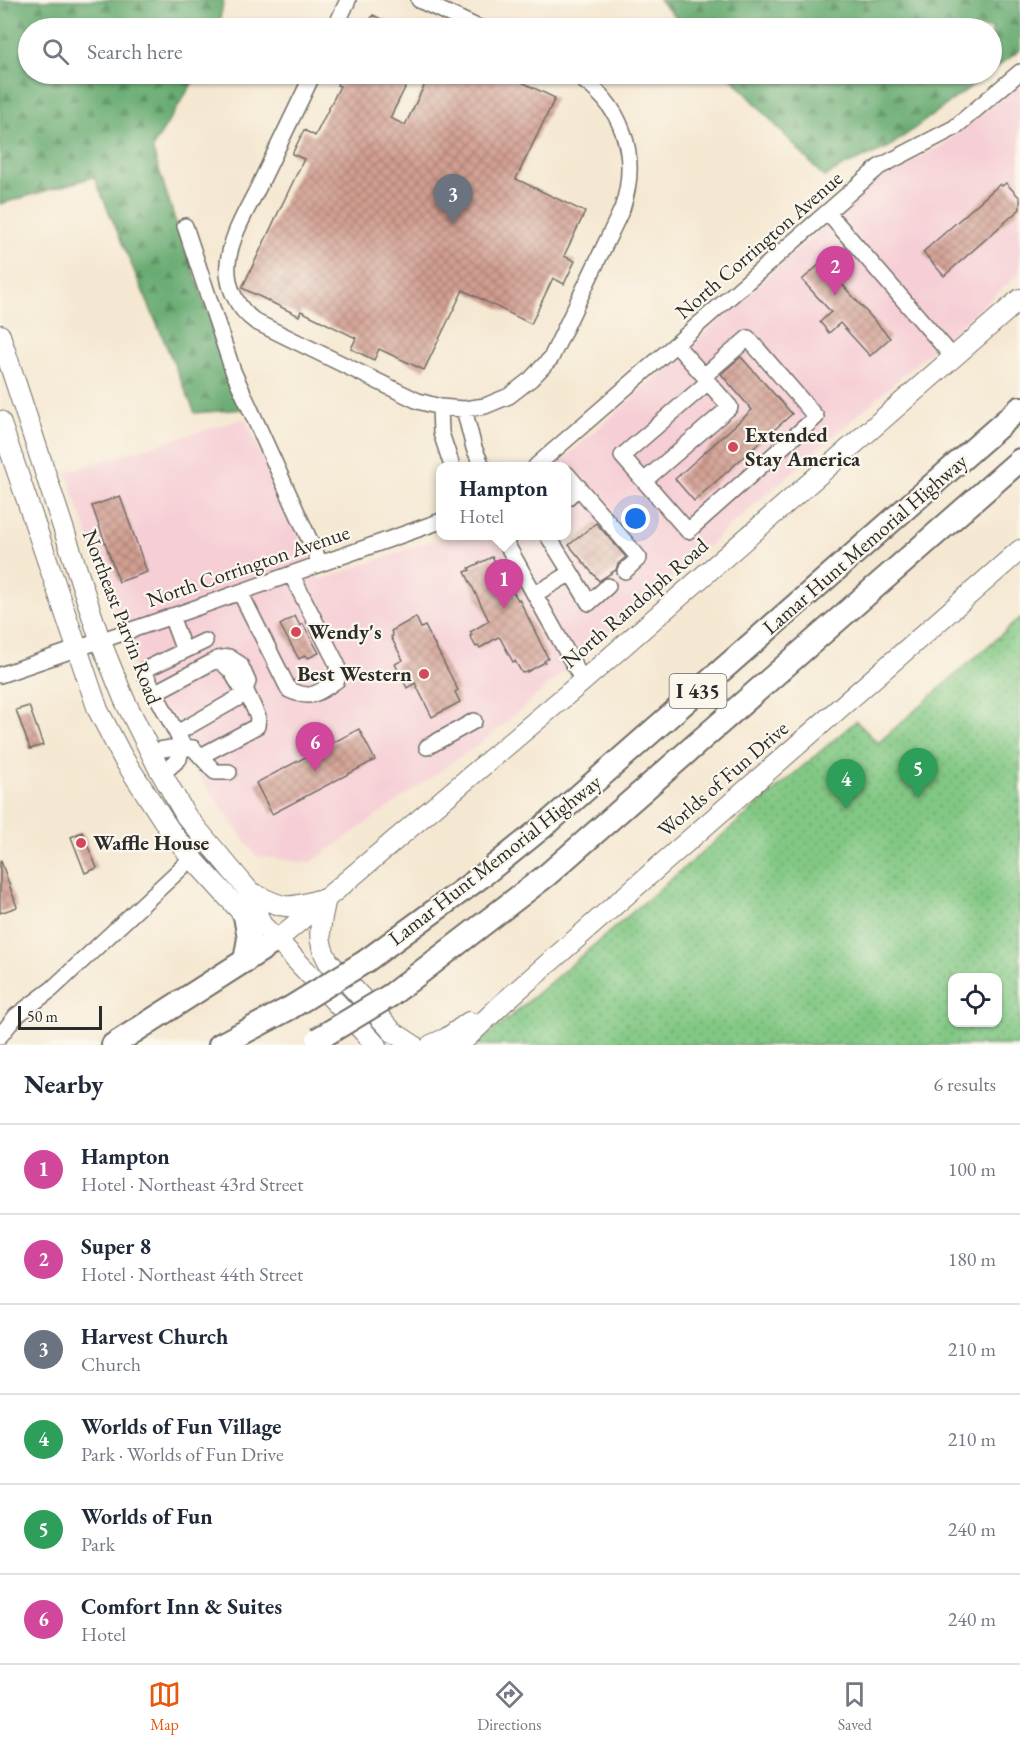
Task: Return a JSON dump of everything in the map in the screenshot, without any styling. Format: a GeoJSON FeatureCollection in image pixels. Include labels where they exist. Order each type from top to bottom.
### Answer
{"type":"FeatureCollection","features":[{"type":"Feature","properties":{"kind":"highway","name":"Lamar Hunt Memorial Highway"},"geometry":{"type":"LineString","coordinates":[[220,1045],[290,1008],[366,961],[482,876],[549,822],[1020,408]]}},
{"type":"Feature","properties":{"kind":"highway","name":"Lamar Hunt Memorial Highway"},"geometry":{"type":"LineString","coordinates":[[312,1042],[391,995],[547,875],[1020,460]]}},
{"type":"Feature","properties":{"kind":"highway"},"geometry":{"type":"LineString","coordinates":[[244,961],[249,938],[261,926]]}},
{"type":"Feature","properties":{"kind":"highway"},"geometry":{"type":"LineString","coordinates":[[113,1045],[244,961],[261,926]]}},
{"type":"Feature","properties":{"kind":"main road","name":"North Randolph Road"},"geometry":{"type":"LineString","coordinates":[[261,926],[326,898],[582,681],[1020,299]]}},
{"type":"Feature","properties":{"kind":"main road","name":"Northeast Parvin Road"},"geometry":{"type":"LineString","coordinates":[[0,335],[100,640],[124,699],[186,816],[250,892],[261,926]]}},
{"type":"Feature","properties":{"kind":"main road","name":"Northeast Parvin Road"},"geometry":{"type":"LineString","coordinates":[[0,421],[98,710],[123,758],[169,829],[192,858],[376,1045]]}},
{"type":"Feature","properties":{"kind":"main road","name":"Worlds of Fun Drive"},"geometry":{"type":"LineString","coordinates":[[460,1044],[1020,550]]}},
{"type":"Feature","properties":{"kind":"main road"},"geometry":{"type":"LineString","coordinates":[[250,892],[281,907],[295,908],[326,898],[319,932],[323,951],[328,961],[393,1032],[413,1045]]}},
{"type":"Feature","properties":{"kind":"main road"},"geometry":{"type":"LineString","coordinates":[[431,1045],[447,1038],[473,1018],[503,1004]]}},
{"type":"Feature","properties":{"kind":"street"},"geometry":{"type":"LineString","coordinates":[[339,18],[348,0]]}},
{"type":"Feature","properties":{"kind":"street"},"geometry":{"type":"LineString","coordinates":[[419,0],[458,18]]}},
{"type":"Feature","properties":{"kind":"street","name":"North Corrington Avenue"},"geometry":{"type":"LineString","coordinates":[[541,462],[879,167],[954,128],[1020,72]]}},
{"type":"Feature","properties":{"kind":"street"},"geometry":{"type":"LineString","coordinates":[[308,84],[236,233],[228,264],[229,283],[237,303],[256,322],[418,401],[440,407],[464,409],[485,406],[509,396],[531,379],[551,358],[622,209],[628,191],[627,145],[619,120],[606,99],[590,84]]}},
{"type":"Feature","properties":{"kind":"street"},"geometry":{"type":"LineString","coordinates":[[827,212],[953,357]]}},
{"type":"Feature","properties":{"kind":"street"},"geometry":{"type":"LineString","coordinates":[[185,226],[233,371],[320,563]]}},
{"type":"Feature","properties":{"kind":"street"},"geometry":{"type":"LineString","coordinates":[[748,338],[816,417],[688,531],[622,456],[706,379],[748,338]]}},
{"type":"Feature","properties":{"kind":"street"},"geometry":{"type":"LineString","coordinates":[[644,481],[730,407],[676,345]]}},
{"type":"Feature","properties":{"kind":"street"},"geometry":{"type":"LineString","coordinates":[[440,407],[441,433],[451,462]]}},
{"type":"Feature","properties":{"kind":"street"},"geometry":{"type":"LineString","coordinates":[[464,409],[474,448],[480,462]]}},
{"type":"Feature","properties":{"kind":"street"},"geometry":{"type":"LineString","coordinates":[[550,454],[557,462]]}},
{"type":"Feature","properties":{"kind":"street"},"geometry":{"type":"LineString","coordinates":[[571,478],[639,558],[625,571]]}},
{"type":"Feature","properties":{"kind":"street"},"geometry":{"type":"LineString","coordinates":[[571,494],[579,487]]}},
{"type":"Feature","properties":{"kind":"street","name":"North Corrington Avenue"},"geometry":{"type":"LineString","coordinates":[[0,675],[436,523]]}},
{"type":"Feature","properties":{"kind":"street"},"geometry":{"type":"LineString","coordinates":[[504,540],[582,681]]}},
{"type":"Feature","properties":{"kind":"street"},"geometry":{"type":"LineString","coordinates":[[550,540],[589,603],[608,586]]}},
{"type":"Feature","properties":{"kind":"street"},"geometry":{"type":"LineString","coordinates":[[535,594],[571,573]]}},
{"type":"Feature","properties":{"kind":"street"},"geometry":{"type":"LineString","coordinates":[[240,592],[289,690],[303,696],[320,692],[337,680],[337,664],[291,574]]}},
{"type":"Feature","properties":{"kind":"street"},"geometry":{"type":"LineString","coordinates":[[171,616],[184,651]]}},
{"type":"Feature","properties":{"kind":"street"},"geometry":{"type":"LineString","coordinates":[[162,774],[179,759],[182,748],[177,733],[147,680],[146,669],[205,641]]}},
{"type":"Feature","properties":{"kind":"street"},"geometry":{"type":"LineString","coordinates":[[154,693],[218,659],[229,657],[240,664],[248,682],[246,691],[258,717],[257,726],[201,756]]}},
{"type":"Feature","properties":{"kind":"street"},"geometry":{"type":"LineString","coordinates":[[177,733],[246,691]]}},
{"type":"Feature","properties":{"kind":"street"},"geometry":{"type":"LineString","coordinates":[[427,747],[474,721]]}},
{"type":"Feature","properties":{"kind":"street"},"geometry":{"type":"LineString","coordinates":[[151,752],[170,747],[194,748],[215,772],[229,772]]}},
{"type":"Feature","properties":{"kind":"street"},"geometry":{"type":"LineString","coordinates":[[0,1036],[16,1016],[52,989],[91,954],[106,936],[192,858]]}},
{"type":"Feature","properties":{"kind":"shaded area"},"geometry":{"type":"Polygon","coordinates":[[[1020,82],[1020,273],[490,736],[310,863],[256,856],[191,764],[182,767],[145,697],[66,472],[245,418],[320,580],[436,539],[571,540],[571,462],[560,462],[870,185],[888,173],[940,147],[1020,82]]]}},
{"type":"Feature","properties":{"kind":"green space"},"geometry":{"type":"Polygon","coordinates":[[[0,0],[224,0],[220,18],[18,18],[18,84],[192,84],[154,145],[153,151],[176,223],[244,409],[195,413],[94,177],[0,204],[0,0]]]}},
{"type":"Feature","properties":{"kind":"green space"},"geometry":{"type":"Polygon","coordinates":[[[659,0],[1020,0],[1020,50],[1002,64],[1002,18],[676,18],[659,0]]]}},
{"type":"Feature","properties":{"kind":"green space"},"geometry":{"type":"Polygon","coordinates":[[[737,84],[974,84],[889,147],[824,177],[737,84]]]}},
{"type":"Feature","properties":{"kind":"green space"},"geometry":{"type":"Polygon","coordinates":[[[1020,618],[1020,1045],[477,1045],[856,721],[878,743],[1020,618]]]}},
{"type":"Feature","properties":{"kind":"building"},"geometry":{"type":"Polygon","coordinates":[[[407,84],[390,118],[405,125],[425,84],[526,84],[555,98],[516,179],[585,212],[564,256],[575,261],[564,284],[553,278],[531,324],[463,290],[424,370],[379,349],[374,360],[351,349],[356,338],[301,311],[299,316],[242,288],[304,159],[292,154],[304,130],[315,136],[340,86],[337,85],[407,84]]]}},
{"type":"Feature","properties":{"kind":"building"},"geometry":{"type":"Polygon","coordinates":[[[1006,183],[1020,198],[1020,209],[944,276],[923,252],[1000,184],[1002,186],[1006,183]]]}},
{"type":"Feature","properties":{"kind":"building"},"geometry":{"type":"Polygon","coordinates":[[[822,262],[890,338],[870,356],[840,323],[829,333],[820,322],[831,312],[802,280],[822,262]]]}},
{"type":"Feature","properties":{"kind":"building","name":"Extended Stay America"},"geometry":{"type":"Polygon","coordinates":[[[741,357],[792,414],[694,501],[675,479],[752,410],[721,374],[741,357]]]}},
{"type":"Feature","properties":{"kind":"building"},"geometry":{"type":"Polygon","coordinates":[[[120,496],[147,572],[119,582],[92,506],[120,496]]]}},
{"type":"Feature","properties":{"kind":"building"},"geometry":{"type":"Polygon","coordinates":[[[596,523],[626,557],[618,564],[616,570],[599,581],[569,545],[596,523]]]}},
{"type":"Feature","properties":{"kind":"building"},"geometry":{"type":"Polygon","coordinates":[[[492,557],[519,599],[548,658],[527,672],[522,673],[515,661],[513,662],[500,638],[480,648],[476,647],[470,636],[472,635],[470,632],[489,621],[465,572],[492,557]]]}},
{"type":"Feature","properties":{"kind":"building","name":"Wendy's"},"geometry":{"type":"Polygon","coordinates":[[[295,616],[300,626],[303,624],[319,653],[308,658],[306,655],[299,659],[280,625],[295,616]]]}},
{"type":"Feature","properties":{"kind":"building","name":"Best Western"},"geometry":{"type":"Polygon","coordinates":[[[416,617],[421,628],[425,626],[458,690],[455,692],[460,702],[432,717],[415,683],[407,688],[395,664],[403,660],[391,637],[393,636],[391,631],[416,617]]]}},
{"type":"Feature","properties":{"kind":"building"},"geometry":{"type":"Polygon","coordinates":[[[29,706],[43,745],[30,749],[16,710],[29,706]]]}},
{"type":"Feature","properties":{"kind":"building"},"geometry":{"type":"Polygon","coordinates":[[[359,729],[375,760],[272,814],[256,783],[359,729]]]}},
{"type":"Feature","properties":{"kind":"building"},"geometry":{"type":"Polygon","coordinates":[[[82,832],[97,868],[85,873],[71,837],[82,832]]]}},
{"type":"Feature","properties":{"kind":"building"},"geometry":{"type":"Polygon","coordinates":[[[0,862],[17,907],[0,913],[0,862]]]}},
{"type":"Feature","properties":{"kind":"place","name":"Harvest Church"},"geometry":{"type":"Point","coordinates":[453,224]}},
{"type":"Feature","properties":{"kind":"place","name":"Super 8"},"geometry":{"type":"Point","coordinates":[835,296]}},
{"type":"Feature","properties":{"kind":"place","name":"Extended Stay America"},"geometry":{"type":"Point","coordinates":[733,447]}},
{"type":"Feature","properties":{"kind":"place","name":"Hampton"},"geometry":{"type":"Point","coordinates":[504,609]}},
{"type":"Feature","properties":{"kind":"place","name":"Wendy's"},"geometry":{"type":"Point","coordinates":[296,632]}},
{"type":"Feature","properties":{"kind":"place","name":"Best Western"},"geometry":{"type":"Point","coordinates":[424,674]}},
{"type":"Feature","properties":{"kind":"place","name":"Comfort Inn & Suites"},"geometry":{"type":"Point","coordinates":[315,772]}},
{"type":"Feature","properties":{"kind":"place","name":"Worlds of Fun"},"geometry":{"type":"Point","coordinates":[918,798]}},
{"type":"Feature","properties":{"kind":"place","name":"Worlds of Fun Village"},"geometry":{"type":"Point","coordinates":[846,809]}},
{"type":"Feature","properties":{"kind":"place","name":"Waffle House"},"geometry":{"type":"Point","coordinates":[81,843]}}]}
